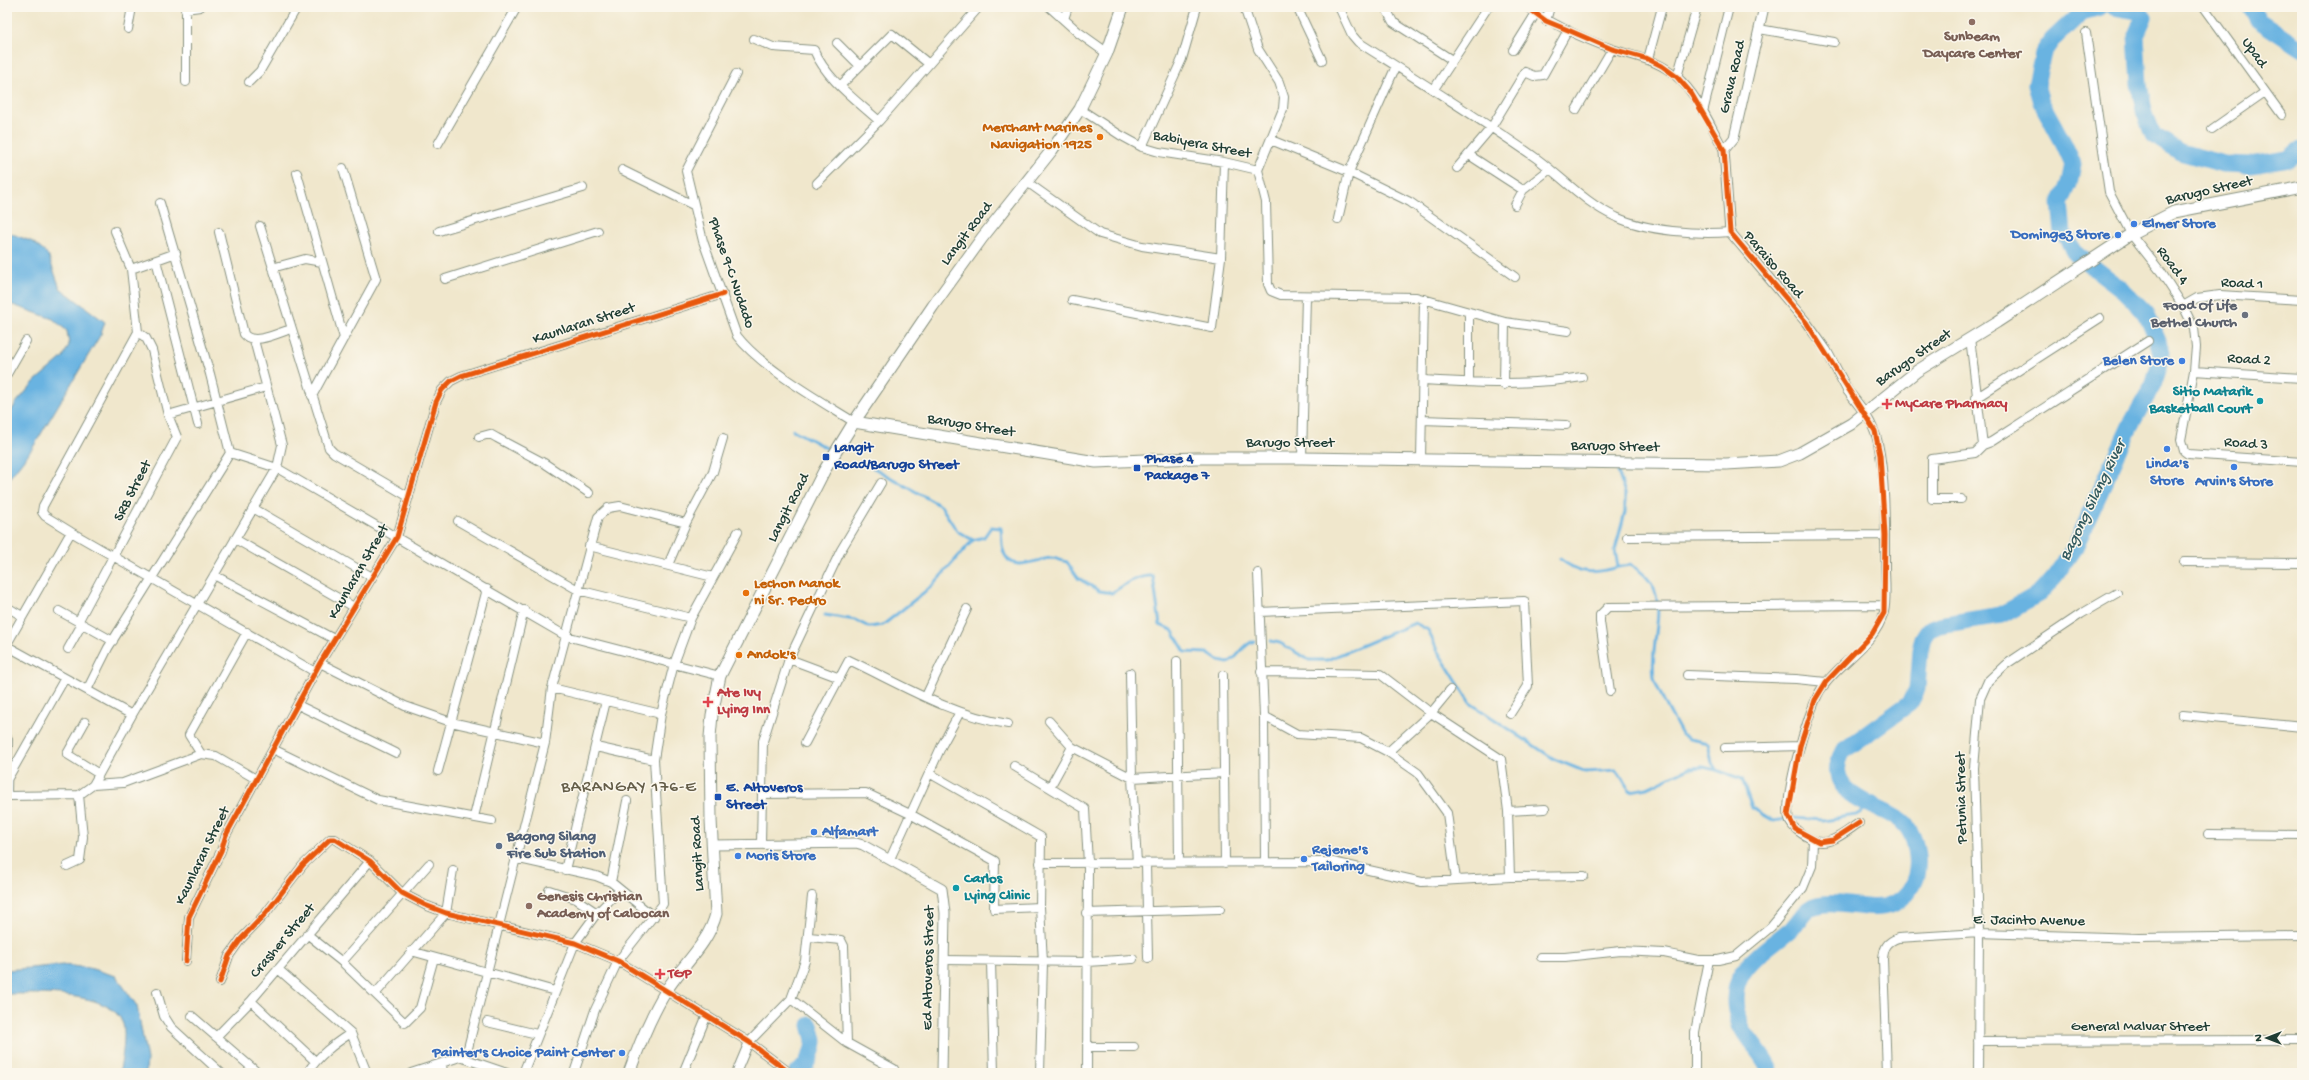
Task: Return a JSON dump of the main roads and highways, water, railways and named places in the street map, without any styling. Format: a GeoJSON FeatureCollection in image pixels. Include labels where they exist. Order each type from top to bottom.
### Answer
{"type":"FeatureCollection","features":[{"type":"Feature","properties":{"kind":"main road","name":"Langit Road"},"geometry":{"type":"LineString","coordinates":[[629,1073],[646,1030],[666,991],[712,927],[716,902],[710,738],[712,715],[720,676],[824,470],[854,422],[982,238],[1027,182],[1080,109],[1107,53],[1123,7]]}},
{"type":"Feature","properties":{"kind":"main road","name":"Barugo Street"},"geometry":{"type":"LineString","coordinates":[[854,422],[1096,462],[1196,458],[1421,459],[1726,464],[1779,461],[1790,458],[1824,440],[1865,413],[1917,371],[2085,265],[2131,234],[2174,212],[2302,187]]}},
{"type":"Feature","properties":{"kind":"water"},"geometry":{"type":"Polygon","coordinates":[[[7,232],[33,242],[48,255],[60,288],[105,322],[101,334],[32,449],[7,481],[7,418],[16,403],[35,381],[63,357],[69,345],[67,331],[53,319],[7,303],[7,232]]]}},
{"type":"Feature","properties":{"kind":"water"},"geometry":{"type":"Polygon","coordinates":[[[63,965],[89,968],[116,976],[137,1006],[147,1059],[146,1073],[119,1073],[124,1041],[123,1024],[116,1013],[104,1005],[71,996],[7,994],[7,970],[63,965]]]}},
{"type":"Feature","properties":{"kind":"waterway","name":"Bagong Silang River"},"geometry":{"type":"LineString","coordinates":[[1771,1073],[1764,1059],[1745,1033],[1738,1019],[1735,1003],[1736,989],[1741,976],[1748,966],[1792,928],[1809,909],[1818,905],[1831,904],[1869,907],[1881,907],[1892,904],[1903,897],[1914,882],[1916,874],[1917,863],[1914,841],[1905,824],[1865,802],[1844,787],[1839,778],[1838,766],[1843,751],[1910,703],[1917,689],[1920,650],[1923,638],[1928,630],[1939,625],[2001,615],[2040,593],[2055,576],[2075,547],[2130,426],[2153,385],[2162,358],[2158,341],[2146,313],[2123,290],[2076,254],[2063,233],[2060,203],[2069,184],[2073,164],[2041,102],[2036,85],[2043,53],[2052,40],[2082,12],[2100,7]]}},
{"type":"Feature","properties":{"kind":"waterway","name":"Bagong Silang River"},"geometry":{"type":"LineString","coordinates":[[2114,7],[2138,11],[2144,17],[2136,35],[2139,84],[2144,111],[2153,135],[2180,152],[2224,164],[2250,165],[2289,159],[2298,151],[2302,150]]}},
{"type":"Feature","properties":{"kind":"waterway","name":"Bagong Silang River"},"geometry":{"type":"LineString","coordinates":[[2251,7],[2258,20],[2302,49]]}},
{"type":"Feature","properties":{"kind":"waterway"},"geometry":{"type":"LineString","coordinates":[[793,430],[832,451]]}},
{"type":"Feature","properties":{"kind":"waterway"},"geometry":{"type":"LineString","coordinates":[[865,463],[941,506],[957,531],[973,540]]}},
{"type":"Feature","properties":{"kind":"waterway"},"geometry":{"type":"LineString","coordinates":[[1618,472],[1625,493],[1625,512],[1615,550],[1618,567]]}},
{"type":"Feature","properties":{"kind":"waterway"},"geometry":{"type":"LineString","coordinates":[[825,615],[855,620],[869,627],[883,625],[932,586],[973,540],[984,537],[991,527],[1001,528],[1003,550],[1006,558],[1011,562],[1024,564],[1055,558],[1067,562],[1078,578],[1099,591],[1112,593],[1127,583],[1142,577],[1153,576],[1160,625],[1172,630],[1185,652],[1207,653],[1219,661],[1228,663],[1235,658],[1246,645],[1254,641]]}},
{"type":"Feature","properties":{"kind":"waterway"},"geometry":{"type":"LineString","coordinates":[[1560,559],[1578,570],[1594,572],[1630,565],[1645,575],[1653,587],[1657,600],[1658,615],[1653,662],[1655,682],[1682,735],[1689,739],[1708,743],[1712,763],[1716,769]]}},
{"type":"Feature","properties":{"kind":"waterway"},"geometry":{"type":"LineString","coordinates":[[1271,641],[1280,643],[1309,660],[1327,660],[1415,623],[1428,630],[1437,650],[1470,703],[1554,759],[1586,772],[1616,770],[1631,791],[1647,788],[1689,768],[1703,767],[1742,779],[1752,808],[1774,821],[1792,818],[1823,820],[1856,815],[1871,806]]}},
{"type":"Feature","properties":{"kind":"waterway"},"geometry":{"type":"LineString","coordinates":[[797,1073],[806,1064],[812,1050],[814,1040],[810,1025]]}},
{"type":"Feature","properties":{"kind":"place","name":"Sunbeam Daycare Center"},"geometry":{"type":"Point","coordinates":[1972,22]}},
{"type":"Feature","properties":{"kind":"place","name":"Merchant Marines Navigation 1925"},"geometry":{"type":"Point","coordinates":[1100,137]}},
{"type":"Feature","properties":{"kind":"place","name":"Elmer Store"},"geometry":{"type":"Point","coordinates":[2134,224]}},
{"type":"Feature","properties":{"kind":"place","name":"Domingez Store"},"geometry":{"type":"Point","coordinates":[2118,235]}},
{"type":"Feature","properties":{"kind":"place","name":"Food Of Life Bethel Church"},"geometry":{"type":"Point","coordinates":[2245,315]}},
{"type":"Feature","properties":{"kind":"place","name":"Belen Store"},"geometry":{"type":"Point","coordinates":[2182,361]}},
{"type":"Feature","properties":{"kind":"place","name":"Sitio Matarik Basketball Court"},"geometry":{"type":"Point","coordinates":[2260,401]}},
{"type":"Feature","properties":{"kind":"place","name":"MyCare Pharmacy"},"geometry":{"type":"Point","coordinates":[1887,404]}},
{"type":"Feature","properties":{"kind":"place","name":"Linda's Store"},"geometry":{"type":"Point","coordinates":[2167,449]}},
{"type":"Feature","properties":{"kind":"place","name":"Langit Road/Barugo Street"},"geometry":{"type":"Point","coordinates":[826,457]}},
{"type":"Feature","properties":{"kind":"place","name":"Arvin's Store"},"geometry":{"type":"Point","coordinates":[2234,467]}},
{"type":"Feature","properties":{"kind":"place","name":"Phase 4 Package 7"},"geometry":{"type":"Point","coordinates":[1137,468]}},
{"type":"Feature","properties":{"kind":"place","name":"Lechon Manok ni Sr. Pedro"},"geometry":{"type":"Point","coordinates":[746,593]}},
{"type":"Feature","properties":{"kind":"place","name":"Andok's"},"geometry":{"type":"Point","coordinates":[739,655]}},
{"type":"Feature","properties":{"kind":"place","name":"Ate Ivy Lying Inn"},"geometry":{"type":"Point","coordinates":[708,702]}},
{"type":"Feature","properties":{"kind":"place","name":"E. Altoveros Street"},"geometry":{"type":"Point","coordinates":[718,797]}},
{"type":"Feature","properties":{"kind":"place","name":"Alfamart"},"geometry":{"type":"Point","coordinates":[814,832]}},
{"type":"Feature","properties":{"kind":"place","name":"Bagong Silang Fire Sub Station"},"geometry":{"type":"Point","coordinates":[499,846]}},
{"type":"Feature","properties":{"kind":"place","name":"Moris Store"},"geometry":{"type":"Point","coordinates":[738,856]}},
{"type":"Feature","properties":{"kind":"place","name":"Rejeme's Tailoring"},"geometry":{"type":"Point","coordinates":[1304,859]}},
{"type":"Feature","properties":{"kind":"place","name":"Carlos Lying Clinic"},"geometry":{"type":"Point","coordinates":[956,888]}},
{"type":"Feature","properties":{"kind":"place","name":"Genesis Christian Academy of Caloocan"},"geometry":{"type":"Point","coordinates":[529,906]}},
{"type":"Feature","properties":{"kind":"place","name":"TGP"},"geometry":{"type":"Point","coordinates":[660,974]}},
{"type":"Feature","properties":{"kind":"place","name":"Painter's Choice Paint Center"},"geometry":{"type":"Point","coordinates":[622,1053]}},
{"type":"Feature","properties":{"kind":"district","name":"BARANGAY 176-E"},"geometry":{"type":"Point","coordinates":[629,788]}}]}
